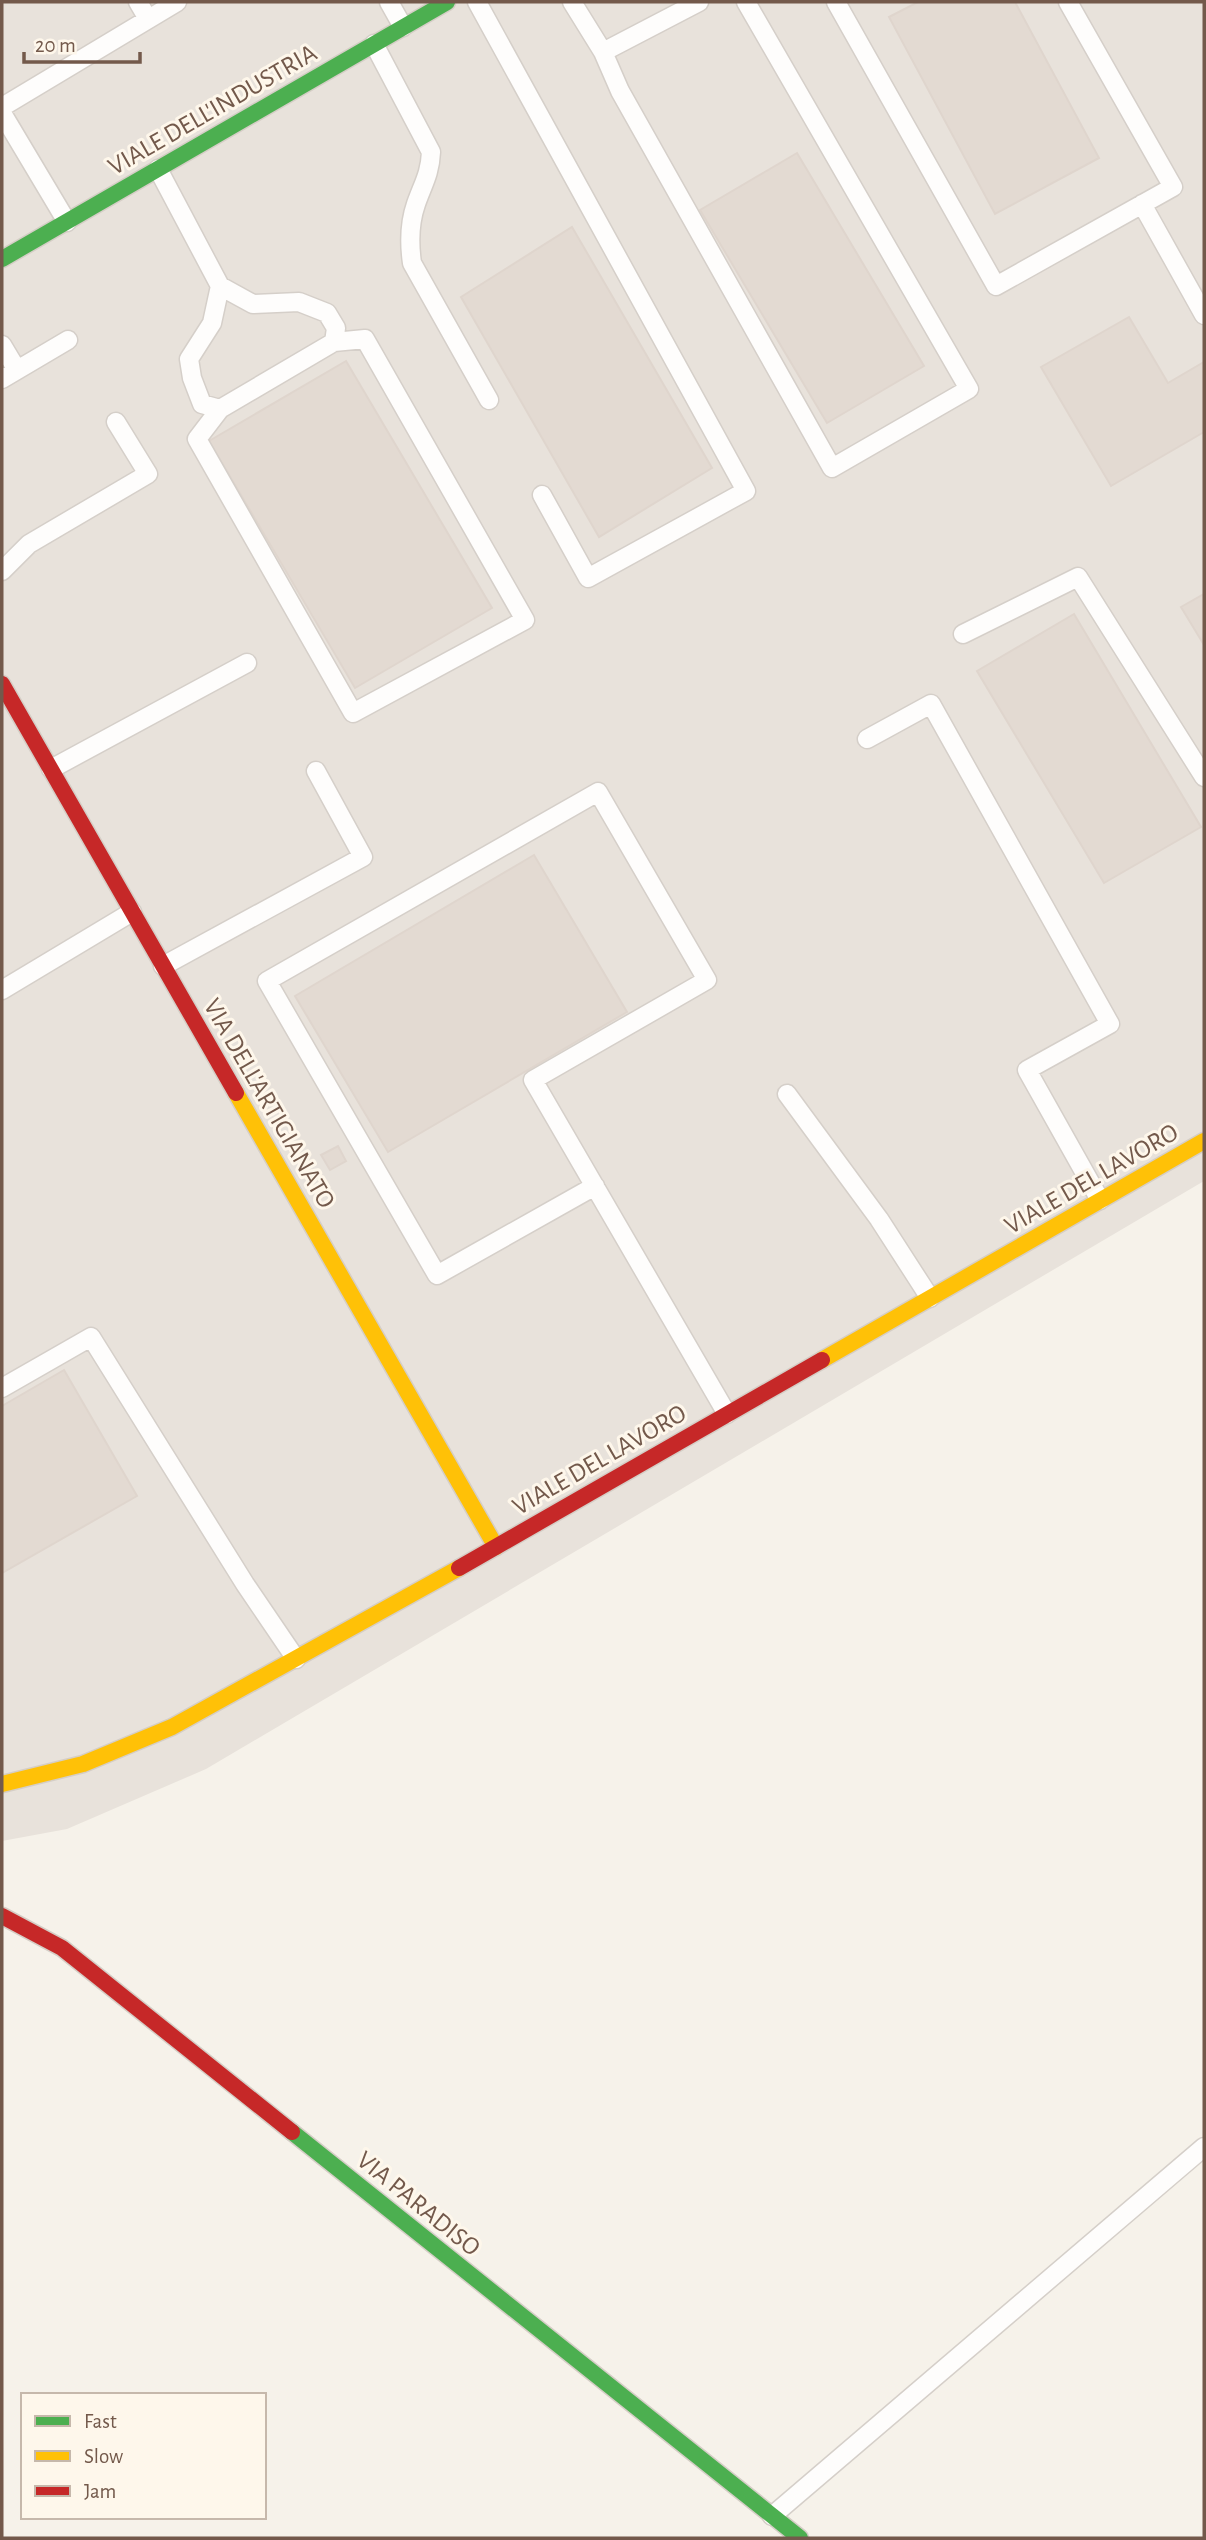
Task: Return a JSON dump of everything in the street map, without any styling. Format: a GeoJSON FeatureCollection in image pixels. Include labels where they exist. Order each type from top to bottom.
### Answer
{"type":"FeatureCollection","features":[{"type":"Feature","properties":{"kind":"street","name":"VIALE DELL'INDUSTRIA"},"geometry":{"type":"LineString","coordinates":[[2,260],[447,2]]}},
{"type":"Feature","properties":{"kind":"street","name":"VIA DELL'ARTIGIANATO"},"geometry":{"type":"LineString","coordinates":[[2,684],[496,1547]]}},
{"type":"Feature","properties":{"kind":"street","name":"VIALE DEL LAVORO"},"geometry":{"type":"LineString","coordinates":[[2,1784],[83,1764],[172,1727],[496,1547],[1204,1141]]}},
{"type":"Feature","properties":{"kind":"street","name":"VIA PARADISO"},"geometry":{"type":"LineString","coordinates":[[2,1916],[62,1948],[800,2538]]}},
{"type":"Feature","properties":{"kind":"lane"},"geometry":{"type":"LineString","coordinates":[[138,2],[148,19]]}},
{"type":"Feature","properties":{"kind":"lane"},"geometry":{"type":"LineString","coordinates":[[2,107],[177,2]]}},
{"type":"Feature","properties":{"kind":"lane"},"geometry":{"type":"LineString","coordinates":[[389,2],[403,27]]}},
{"type":"Feature","properties":{"kind":"lane"},"geometry":{"type":"LineString","coordinates":[[477,2],[746,491],[588,578],[542,495]]}},
{"type":"Feature","properties":{"kind":"lane"},"geometry":{"type":"LineString","coordinates":[[572,2],[603,52],[620,91],[832,468],[969,390],[746,2]]}},
{"type":"Feature","properties":{"kind":"lane"},"geometry":{"type":"LineString","coordinates":[[603,52],[698,2]]}},
{"type":"Feature","properties":{"kind":"lane"},"geometry":{"type":"LineString","coordinates":[[836,2],[996,286],[1172,187],[1068,2]]}},
{"type":"Feature","properties":{"kind":"lane"},"geometry":{"type":"LineString","coordinates":[[374,44],[431,152],[430,171],[416,204],[408,238],[412,263],[489,400]]}},
{"type":"Feature","properties":{"kind":"lane"},"geometry":{"type":"LineString","coordinates":[[2,113],[67,222]]}},
{"type":"Feature","properties":{"kind":"lane"},"geometry":{"type":"LineString","coordinates":[[158,169],[220,286],[253,304],[299,302],[327,313],[336,328],[334,342]]}},
{"type":"Feature","properties":{"kind":"lane"},"geometry":{"type":"LineString","coordinates":[[1142,204],[1204,315]]}},
{"type":"Feature","properties":{"kind":"lane"},"geometry":{"type":"LineString","coordinates":[[220,286],[212,323],[189,359],[192,378],[202,404],[220,409]]}},
{"type":"Feature","properties":{"kind":"lane"},"geometry":{"type":"LineString","coordinates":[[365,338],[525,620],[353,713],[197,439],[220,409],[334,342],[365,338]]}},
{"type":"Feature","properties":{"kind":"lane"},"geometry":{"type":"LineString","coordinates":[[2,345],[9,375],[68,340]]}},
{"type":"Feature","properties":{"kind":"lane"},"geometry":{"type":"LineString","coordinates":[[2,570],[29,544],[148,474],[116,422]]}},
{"type":"Feature","properties":{"kind":"lane"},"geometry":{"type":"LineString","coordinates":[[963,634],[1079,577],[1204,777]]}},
{"type":"Feature","properties":{"kind":"lane"},"geometry":{"type":"LineString","coordinates":[[51,769],[247,663]]}},
{"type":"Feature","properties":{"kind":"lane"},"geometry":{"type":"LineString","coordinates":[[867,739],[931,704],[1110,1024],[1027,1070],[1100,1200]]}},
{"type":"Feature","properties":{"kind":"lane"},"geometry":{"type":"LineString","coordinates":[[163,966],[363,857],[316,771]]}},
{"type":"Feature","properties":{"kind":"lane"},"geometry":{"type":"LineString","coordinates":[[594,1186],[437,1275],[267,981],[598,792],[707,980],[533,1080],[727,1414]]}},
{"type":"Feature","properties":{"kind":"lane"},"geometry":{"type":"LineString","coordinates":[[2,990],[132,912]]}},
{"type":"Feature","properties":{"kind":"lane"},"geometry":{"type":"LineString","coordinates":[[787,1094],[879,1219],[930,1298]]}},
{"type":"Feature","properties":{"kind":"lane"},"geometry":{"type":"LineString","coordinates":[[2,1388],[91,1337],[238,1572],[296,1659]]}},
{"type":"Feature","properties":{"kind":"lane"},"geometry":{"type":"LineString","coordinates":[[772,2516],[1204,2147]]}},
{"type":"Feature","properties":{"kind":"shaded area"},"geometry":{"type":"Polygon","coordinates":[[[2,2],[1204,2],[1204,1181],[206,1769],[67,1829],[2,1841],[2,2]]]}},
{"type":"Feature","properties":{"kind":"building"},"geometry":{"type":"Polygon","coordinates":[[[918,2],[1015,2],[1099,158],[995,214],[889,17],[918,2]]]}},
{"type":"Feature","properties":{"kind":"building"},"geometry":{"type":"Polygon","coordinates":[[[797,153],[924,366],[827,423],[700,210],[797,153]]]}},
{"type":"Feature","properties":{"kind":"building"},"geometry":{"type":"Polygon","coordinates":[[[572,227],[712,468],[599,537],[461,297],[572,227]]]}},
{"type":"Feature","properties":{"kind":"building"},"geometry":{"type":"Polygon","coordinates":[[[1129,317],[1168,383],[1204,362],[1204,432],[1111,486],[1041,367],[1129,317]]]}},
{"type":"Feature","properties":{"kind":"building"},"geometry":{"type":"Polygon","coordinates":[[[346,361],[492,608],[355,688],[209,441],[346,361]]]}},
{"type":"Feature","properties":{"kind":"building"},"geometry":{"type":"Polygon","coordinates":[[[1204,594],[1204,645],[1181,607],[1204,594]]]}},
{"type":"Feature","properties":{"kind":"building"},"geometry":{"type":"Polygon","coordinates":[[[1074,614],[1201,827],[1104,883],[977,671],[1074,614]]]}},
{"type":"Feature","properties":{"kind":"building"},"geometry":{"type":"Polygon","coordinates":[[[534,855],[627,1012],[388,1152],[295,996],[534,855]]]}},
{"type":"Feature","properties":{"kind":"building"},"geometry":{"type":"Polygon","coordinates":[[[338,1146],[346,1161],[330,1170],[321,1155],[338,1146]]]}},
{"type":"Feature","properties":{"kind":"building"},"geometry":{"type":"Polygon","coordinates":[[[64,1370],[137,1496],[2,1573],[2,1406],[64,1370]]]}},
{"type":"Feature","properties":{"kind":"traffic: fast"},"geometry":{"type":"LineString","coordinates":[[2,259],[447,2]]}},
{"type":"Feature","properties":{"kind":"traffic: fast"},"geometry":{"type":"LineString","coordinates":[[292,2132],[800,2538]]}},
{"type":"Feature","properties":{"kind":"traffic: slow"},"geometry":{"type":"LineString","coordinates":[[236,1093],[496,1547]]}},
{"type":"Feature","properties":{"kind":"traffic: slow"},"geometry":{"type":"LineString","coordinates":[[822,1360],[1204,1141]]}},
{"type":"Feature","properties":{"kind":"traffic: slow"},"geometry":{"type":"LineString","coordinates":[[2,1784],[83,1764],[172,1727],[459,1568]]}},
{"type":"Feature","properties":{"kind":"traffic: jam"},"geometry":{"type":"LineString","coordinates":[[2,684],[236,1093]]}},
{"type":"Feature","properties":{"kind":"traffic: jam"},"geometry":{"type":"LineString","coordinates":[[459,1568],[822,1360]]}},
{"type":"Feature","properties":{"kind":"traffic: jam"},"geometry":{"type":"LineString","coordinates":[[2,1916],[62,1948],[292,2132]]}}]}
